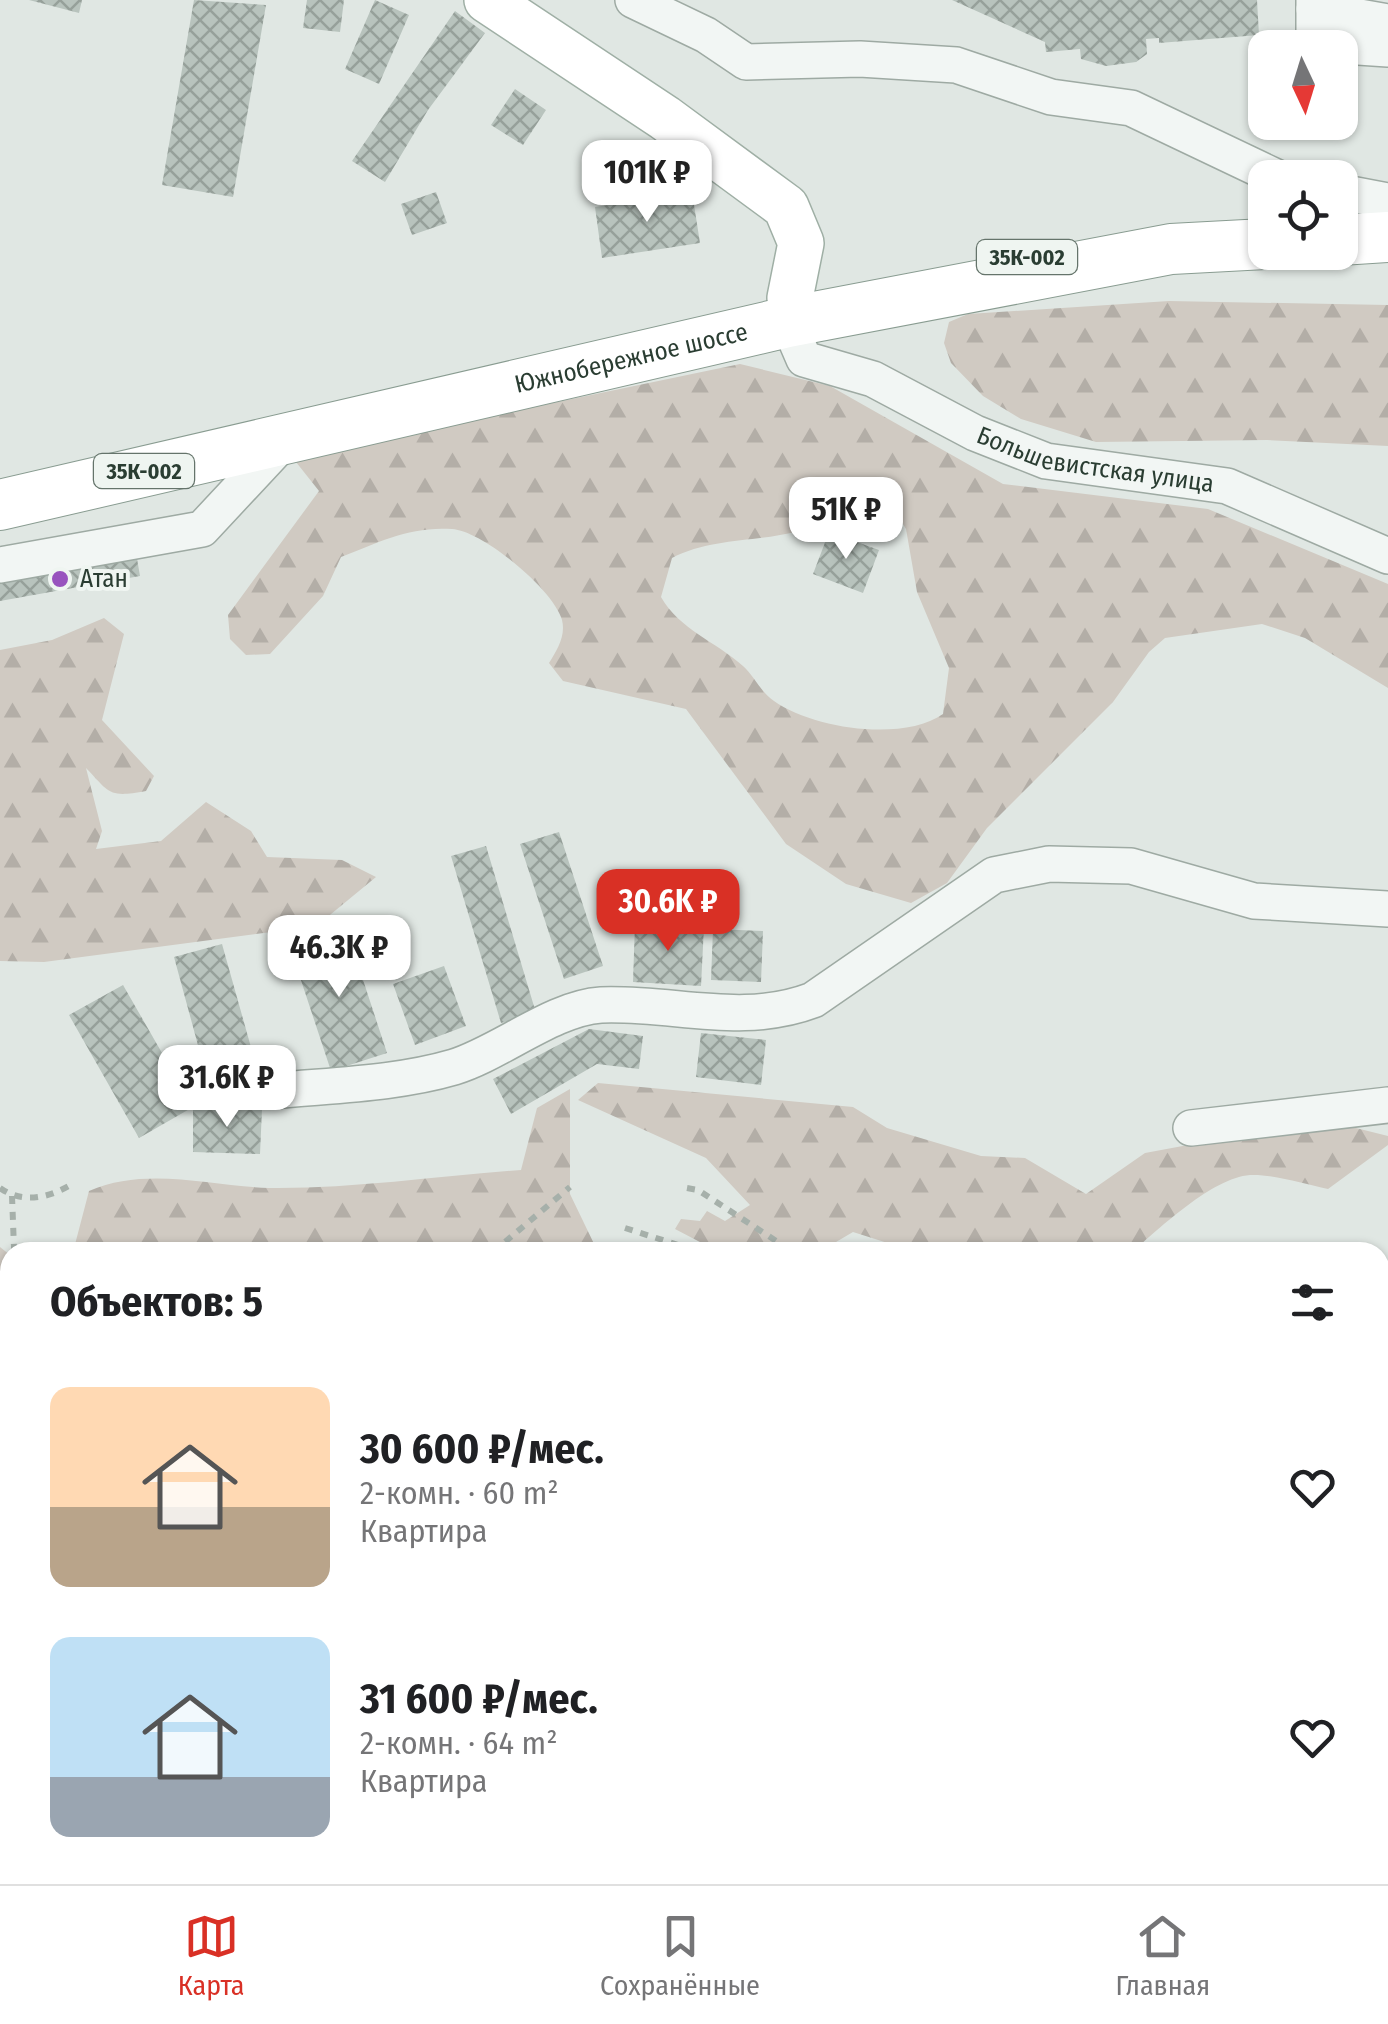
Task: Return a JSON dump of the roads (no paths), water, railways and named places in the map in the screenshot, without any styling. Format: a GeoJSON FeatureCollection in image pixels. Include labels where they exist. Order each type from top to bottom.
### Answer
{"type":"FeatureCollection","features":[{"type":"Feature","properties":{"kind":"highway"},"geometry":{"type":"LineString","coordinates":[[1358,216],[1388,215]]}},
{"type":"Feature","properties":{"kind":"highway","name":"Южнобережное шоссе"},"geometry":{"type":"LineString","coordinates":[[0,505],[288,436],[794,326],[1202,226],[1248,223]]}},
{"type":"Feature","properties":{"kind":"highway"},"geometry":{"type":"LineString","coordinates":[[1358,239],[1388,237]]}},
{"type":"Feature","properties":{"kind":"highway","name":"Южнобережное шоссе"},"geometry":{"type":"LineString","coordinates":[[0,481],[1171,249],[1248,245]]}},
{"type":"Feature","properties":{"kind":"main road"},"geometry":{"type":"LineString","coordinates":[[488,0],[665,118],[786,207],[801,243],[794,326]]}},
{"type":"Feature","properties":{"kind":"street"},"geometry":{"type":"LineString","coordinates":[[633,0],[706,35],[746,62],[860,59],[956,65],[1051,97],[1131,108],[1248,164]]}},
{"type":"Feature","properties":{"kind":"street"},"geometry":{"type":"LineString","coordinates":[[1388,22],[1314,4],[1314,44],[1388,49]]}},
{"type":"Feature","properties":{"kind":"street"},"geometry":{"type":"LineString","coordinates":[[1358,195],[1388,201]]}},
{"type":"Feature","properties":{"kind":"street","name":"Большевистская улица"},"geometry":{"type":"LineString","coordinates":[[794,326],[873,379],[974,433],[1046,461],[1227,486],[1388,556]]}},
{"type":"Feature","properties":{"kind":"street"},"geometry":{"type":"LineString","coordinates":[[0,565],[202,530],[288,436]]}},
{"type":"Feature","properties":{"kind":"street"},"geometry":{"type":"LineString","coordinates":[[272,1090],[377,1082],[455,1066],[541,1026],[598,1005],[721,1014],[779,1012],[813,1000],[994,875],[1049,864],[1131,866],[1254,900],[1388,909]]}},
{"type":"Feature","properties":{"kind":"street"},"geometry":{"type":"LineString","coordinates":[[1191,1128],[1388,1105]]}},
{"type":"Feature","properties":{"kind":"place","name":"Атан"},"geometry":{"type":"Point","coordinates":[60,579]}}]}
